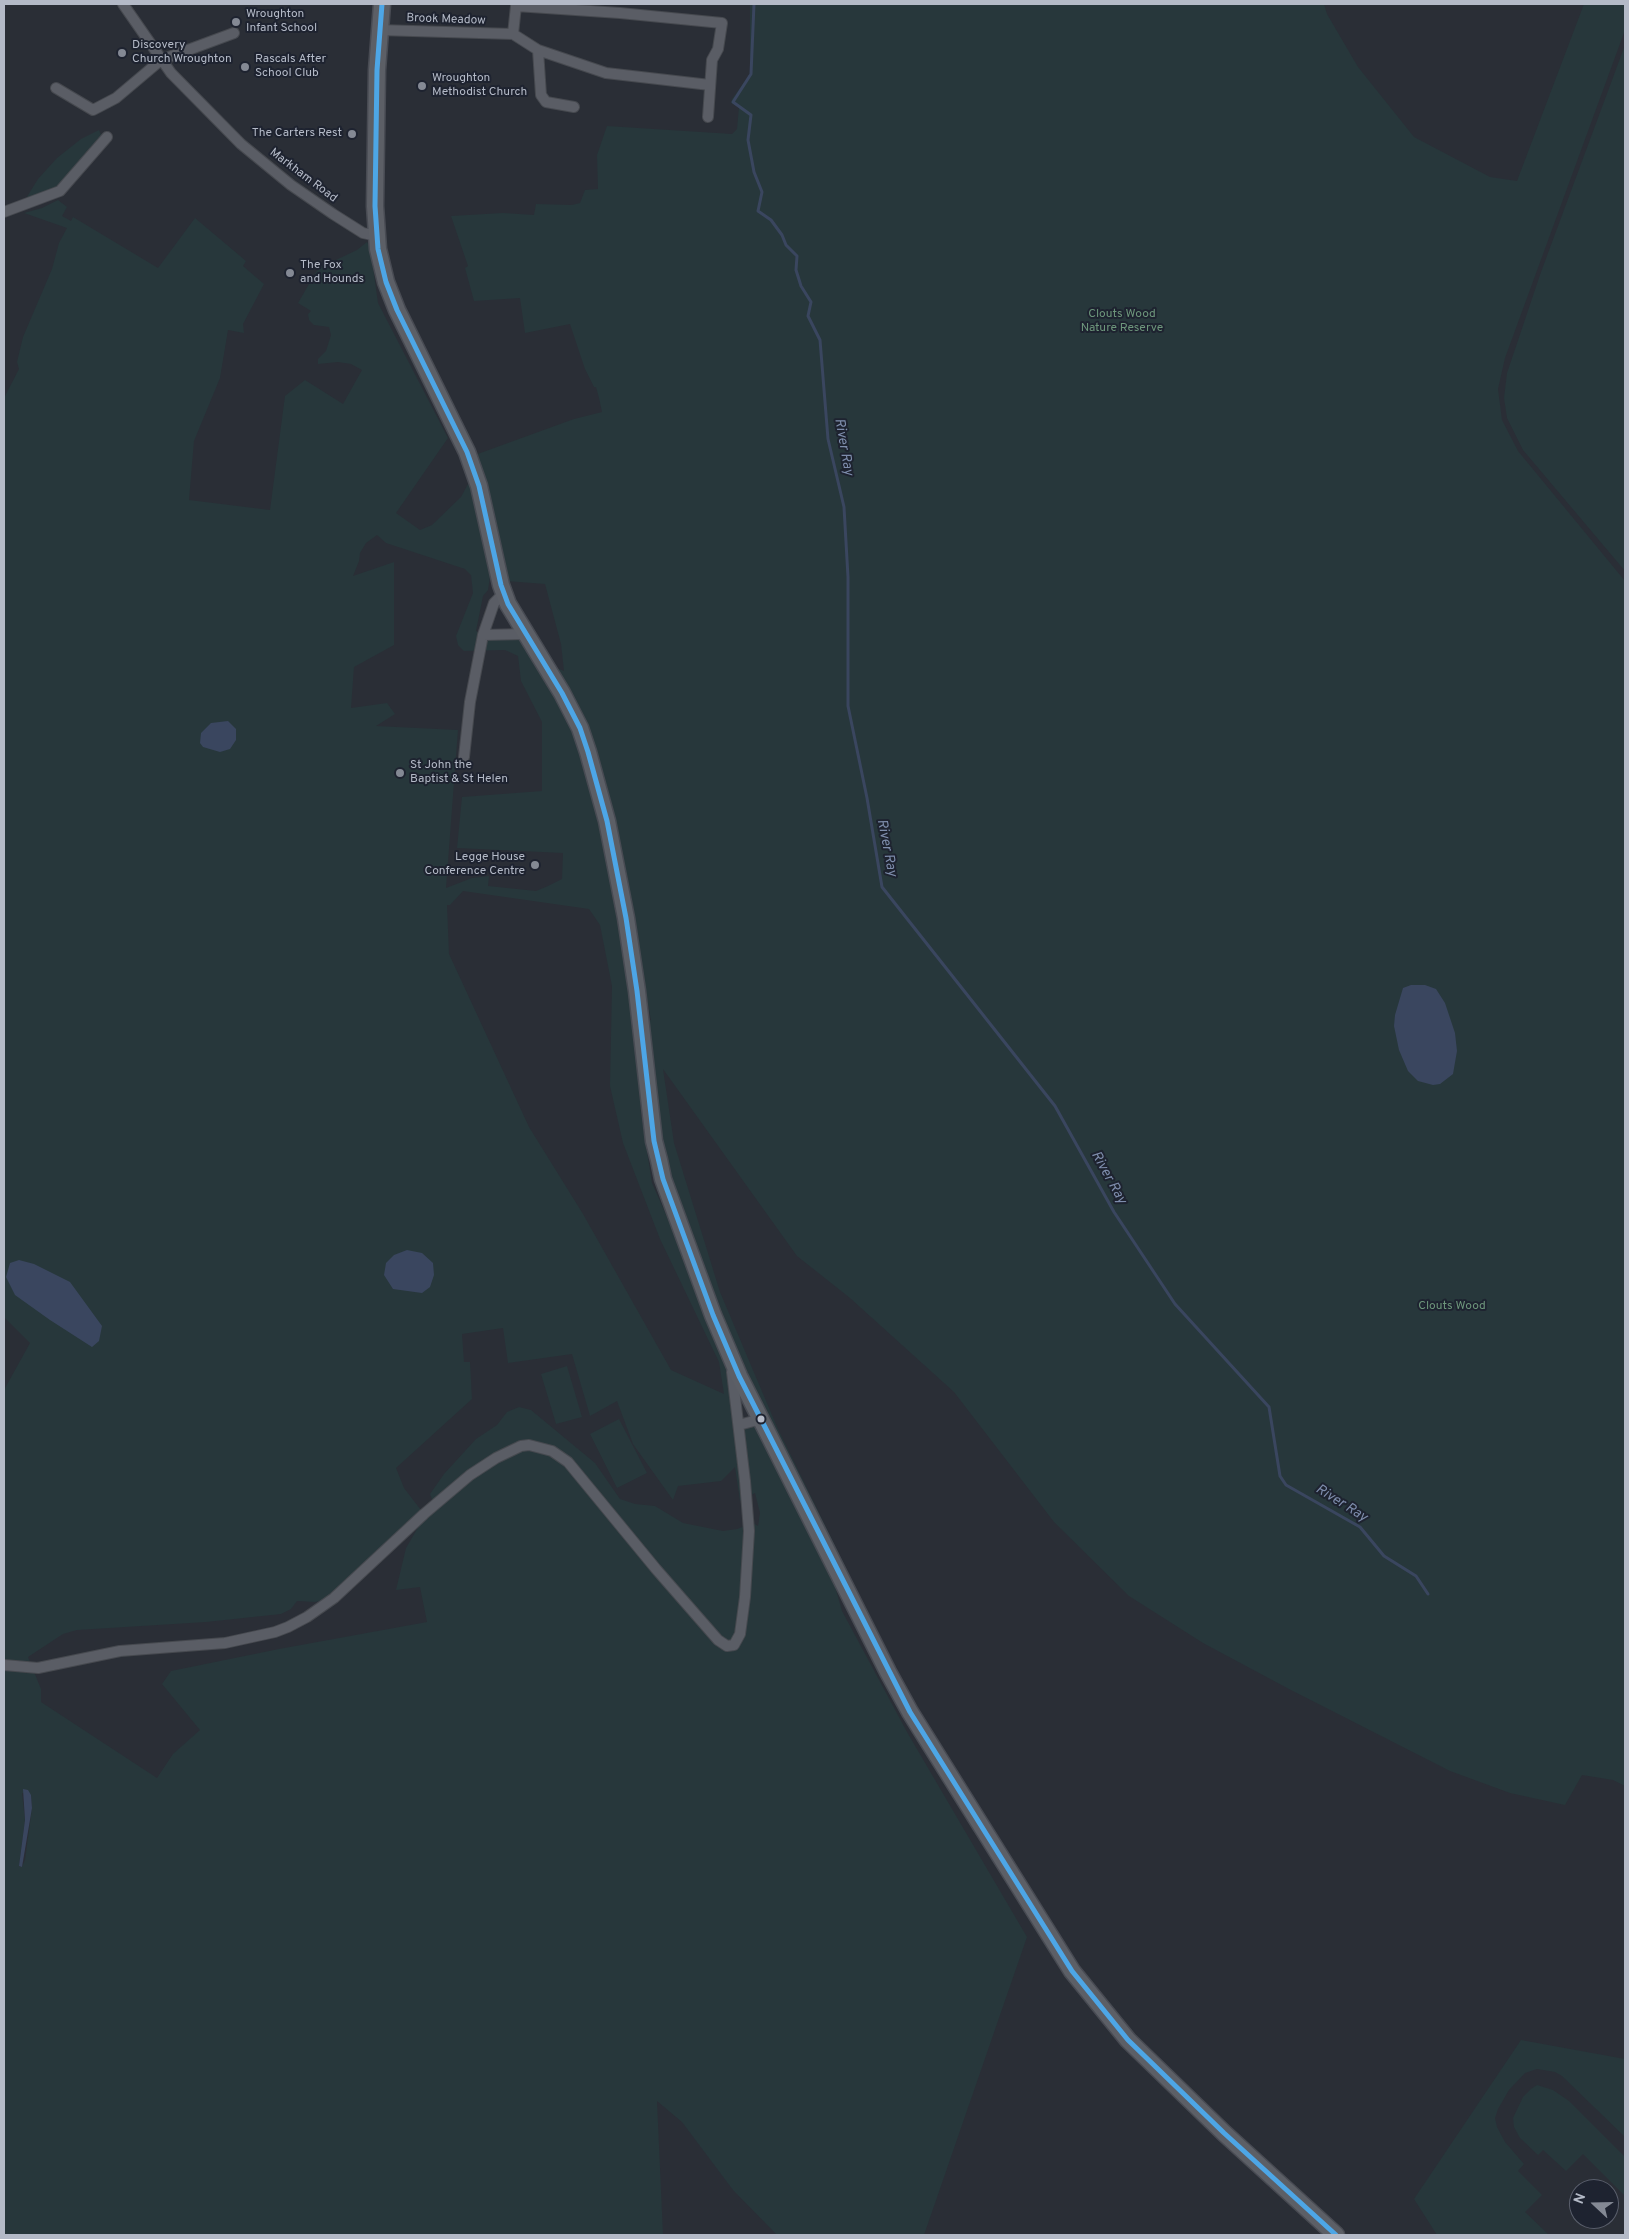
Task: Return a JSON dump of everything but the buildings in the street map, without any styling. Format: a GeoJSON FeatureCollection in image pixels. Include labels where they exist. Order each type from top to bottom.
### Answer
{"type":"FeatureCollection","features":[{"type":"Feature","properties":{"kind":"main road"},"geometry":{"type":"LineString","coordinates":[[382,4],[379,30],[375,156],[377,239],[392,297],[468,452],[504,594],[514,615],[562,693],[580,728],[598,787],[626,918],[638,992],[654,1141],[658,1160],[676,1214],[731,1357],[851,1603],[906,1704],[1072,1971],[1140,2052],[1224,2133],[1336,2235]]}},
{"type":"Feature","properties":{"kind":"street","name":"Markham Road"},"geometry":{"type":"LineString","coordinates":[[123,4],[160,60],[204,108],[241,144],[291,185],[359,230],[377,239]]}},
{"type":"Feature","properties":{"kind":"street"},"geometry":{"type":"LineString","coordinates":[[708,117],[712,60],[718,50],[722,23],[620,13],[516,6],[513,34],[538,50],[606,73],[710,85]]}},
{"type":"Feature","properties":{"kind":"street","name":"Brook Meadow"},"geometry":{"type":"LineString","coordinates":[[379,30],[513,34]]}},
{"type":"Feature","properties":{"kind":"street"},"geometry":{"type":"LineString","coordinates":[[56,88],[94,110],[116,98],[160,60],[234,33]]}},
{"type":"Feature","properties":{"kind":"street"},"geometry":{"type":"LineString","coordinates":[[538,50],[541,95],[546,102],[574,107]]}},
{"type":"Feature","properties":{"kind":"street"},"geometry":{"type":"LineString","coordinates":[[4,212],[60,191],[107,137]]}},
{"type":"Feature","properties":{"kind":"street"},"geometry":{"type":"LineString","coordinates":[[464,757],[470,702],[483,635],[494,603],[504,594]]}},
{"type":"Feature","properties":{"kind":"street"},"geometry":{"type":"LineString","coordinates":[[483,635],[525,634]]}},
{"type":"Feature","properties":{"kind":"street"},"geometry":{"type":"LineString","coordinates":[[4,1665],[38,1668],[120,1651],[225,1643],[275,1632],[288,1627],[307,1617],[334,1598],[424,1514],[470,1476],[496,1458],[521,1446],[529,1445],[552,1452],[568,1462],[650,1562],[718,1640],[727,1646],[734,1645],[740,1634],[746,1597],[749,1531],[731,1357]]}},
{"type":"Feature","properties":{"kind":"street"},"geometry":{"type":"LineString","coordinates":[[739,1425],[761,1419]]}},
{"type":"Feature","properties":{"kind":"green space"},"geometry":{"type":"Polygon","coordinates":[[[750,4],[1324,4],[1327,14],[1358,67],[1414,137],[1490,177],[1517,181],[1584,4],[1625,4],[1625,30],[1505,358],[1498,389],[1502,420],[1518,451],[1625,581],[1625,1786],[1613,1780],[1582,1775],[1565,1805],[1510,1793],[1450,1771],[1203,1643],[1129,1596],[1054,1522],[954,1392],[850,1298],[797,1256],[663,1069],[674,1143],[720,1292],[777,1427],[851,1578],[844,1578],[739,1368],[669,1178],[660,1134],[647,1021],[651,1020],[600,761],[585,761],[615,903],[634,1021],[641,1113],[652,1183],[675,1235],[740,1398],[744,1427],[759,1427],[833,1579],[842,1611],[907,1732],[1027,1937],[924,2235],[777,2235],[733,2190],[682,2122],[657,2101],[663,2235],[4,2235],[4,1390],[30,1343],[4,1317],[4,398],[19,369],[17,362],[23,337],[52,269],[59,243],[67,228],[24,213],[42,208],[58,200],[67,207],[62,216],[71,221],[73,217],[158,268],[195,218],[246,261],[243,266],[264,284],[243,324],[244,333],[228,330],[220,378],[194,441],[189,500],[270,510],[285,396],[305,380],[343,404],[362,370],[351,364],[338,362],[318,364],[318,359],[326,351],[331,335],[329,327],[314,325],[309,320],[308,314],[311,311],[298,303],[316,272],[321,267],[357,250],[367,242],[370,246],[378,303],[448,438],[396,513],[420,530],[432,525],[461,497],[468,484],[474,488],[491,570],[488,590],[483,596],[476,631],[493,640],[523,640],[552,666],[564,671],[561,644],[545,584],[506,581],[475,455],[574,419],[602,412],[599,398],[596,387],[594,387],[585,369],[570,324],[525,333],[520,298],[474,301],[465,268],[468,266],[451,216],[503,213],[534,215],[536,204],[572,205],[580,203],[585,190],[598,189],[597,155],[607,126],[732,134],[737,129],[739,107],[731,103],[732,99],[750,74],[750,4]],[[377,535],[366,543],[360,553],[353,576],[394,562],[394,645],[354,667],[351,708],[387,703],[395,714],[376,726],[458,730],[446,888],[472,878],[489,876],[488,886],[536,891],[562,879],[563,853],[457,848],[462,797],[542,791],[542,722],[521,681],[518,656],[505,650],[464,651],[458,645],[456,636],[473,593],[471,575],[465,569],[386,543],[377,535]],[[463,891],[450,905],[447,905],[449,954],[529,1127],[583,1214],[671,1370],[724,1394],[719,1362],[660,1239],[623,1143],[610,1086],[612,986],[600,925],[589,909],[463,891]],[[503,1328],[462,1334],[464,1362],[470,1362],[472,1399],[396,1468],[404,1488],[424,1514],[334,1598],[315,1602],[297,1601],[291,1609],[281,1614],[206,1622],[77,1630],[63,1634],[28,1657],[41,1689],[41,1702],[157,1778],[173,1754],[200,1730],[162,1684],[171,1671],[427,1622],[420,1587],[396,1590],[406,1548],[433,1502],[430,1494],[444,1474],[476,1439],[497,1425],[507,1412],[519,1407],[531,1410],[595,1463],[620,1499],[635,1504],[655,1506],[683,1523],[723,1531],[737,1529],[753,1523],[758,1526],[760,1513],[755,1493],[740,1501],[735,1467],[721,1481],[678,1486],[673,1500],[633,1444],[617,1401],[590,1416],[572,1354],[508,1363],[503,1328]],[[22,1793],[25,1820],[19,1866],[22,1867],[25,1860],[32,1808],[31,1795],[22,1793]]]}},
{"type":"Feature","properties":{"kind":"green space"},"geometry":{"type":"Polygon","coordinates":[[[1625,45],[1625,571],[1523,450],[1507,418],[1504,398],[1507,373],[1541,272],[1625,45]]]}},
{"type":"Feature","properties":{"kind":"green space"},"geometry":{"type":"Polygon","coordinates":[[[99,130],[101,135],[61,183],[54,188],[25,200],[38,179],[57,158],[81,139],[99,130]]]}},
{"type":"Feature","properties":{"kind":"green space"},"geometry":{"type":"Polygon","coordinates":[[[567,1366],[582,1417],[556,1424],[541,1374],[567,1366]]]}},
{"type":"Feature","properties":{"kind":"green space"},"geometry":{"type":"Polygon","coordinates":[[[619,1419],[647,1473],[617,1488],[590,1434],[619,1419]]]}},
{"type":"Feature","properties":{"kind":"green space"},"geometry":{"type":"Polygon","coordinates":[[[1521,2040],[1625,2059],[1625,2137],[1562,2076],[1555,2072],[1537,2069],[1525,2073],[1509,2090],[1495,2118],[1497,2127],[1505,2142],[1524,2164],[1518,2171],[1542,2195],[1525,2212],[1549,2235],[1437,2235],[1414,2199],[1521,2040]]]}},
{"type":"Feature","properties":{"kind":"green space"},"geometry":{"type":"Polygon","coordinates":[[[1537,2085],[1553,2090],[1569,2101],[1625,2157],[1625,2196],[1619,2190],[1619,2179],[1608,2179],[1583,2154],[1566,2171],[1543,2150],[1538,2155],[1520,2138],[1514,2127],[1513,2118],[1523,2097],[1537,2085]]]}},
{"type":"Feature","properties":{"kind":"water"},"geometry":{"type":"Polygon","coordinates":[[[228,721],[236,729],[236,740],[230,749],[220,752],[203,747],[200,743],[201,733],[211,723],[228,721]]]}},
{"type":"Feature","properties":{"kind":"water"},"geometry":{"type":"Polygon","coordinates":[[[1411,985],[1425,985],[1436,989],[1445,1003],[1455,1033],[1457,1051],[1453,1074],[1440,1084],[1433,1085],[1418,1081],[1408,1071],[1399,1050],[1394,1026],[1395,1015],[1403,988],[1411,985]]]}},
{"type":"Feature","properties":{"kind":"water"},"geometry":{"type":"Polygon","coordinates":[[[407,1250],[422,1253],[433,1263],[434,1275],[430,1287],[422,1293],[393,1289],[384,1275],[386,1263],[394,1255],[407,1250]]]}},
{"type":"Feature","properties":{"kind":"water"},"geometry":{"type":"Polygon","coordinates":[[[19,1260],[34,1264],[70,1282],[102,1326],[99,1341],[92,1347],[15,1295],[6,1277],[10,1263],[19,1260]]]}},
{"type":"Feature","properties":{"kind":"water"},"geometry":{"type":"Polygon","coordinates":[[[23,1789],[28,1790],[31,1795],[32,1808],[22,1867],[19,1866],[25,1820],[23,1789]]]}},
{"type":"Feature","properties":{"kind":"waterway","name":"River Ray"},"geometry":{"type":"LineString","coordinates":[[754,4],[751,74],[733,102],[751,115],[748,140],[754,172],[762,192],[758,211],[771,220],[782,235],[786,245],[797,256],[796,270],[801,286],[811,302],[808,316],[820,340],[828,439],[844,507],[848,577],[848,706],[867,798],[882,887],[1055,1106],[1114,1212],[1175,1304],[1269,1407],[1280,1476],[1286,1485],[1360,1527],[1384,1556],[1416,1576],[1428,1594]]}},
{"type":"Feature","properties":{"kind":"transit line"},"geometry":{"type":"LineString","coordinates":[[382,4],[377,70],[375,206],[378,249],[386,282],[397,310],[467,452],[479,486],[501,585],[508,604],[562,693],[580,728],[588,752],[607,821],[626,918],[637,991],[654,1141],[663,1179],[713,1315],[739,1376],[910,1712],[1072,1971],[1128,2040],[1224,2133],[1336,2235]]}},
{"type":"Feature","properties":{"kind":"place","name":"Wroughton Infant School"},"geometry":{"type":"Point","coordinates":[236,22]}},
{"type":"Feature","properties":{"kind":"place","name":"Discovery Church Wroughton"},"geometry":{"type":"Point","coordinates":[122,53]}},
{"type":"Feature","properties":{"kind":"place","name":"Rascals After School Club"},"geometry":{"type":"Point","coordinates":[245,67]}},
{"type":"Feature","properties":{"kind":"place","name":"Wroughton Methodist Church"},"geometry":{"type":"Point","coordinates":[422,86]}},
{"type":"Feature","properties":{"kind":"place","name":"The Carters Rest"},"geometry":{"type":"Point","coordinates":[352,134]}},
{"type":"Feature","properties":{"kind":"place","name":"The Fox and Hounds"},"geometry":{"type":"Point","coordinates":[290,273]}},
{"type":"Feature","properties":{"kind":"place","name":"St John the Baptist & St Helen"},"geometry":{"type":"Point","coordinates":[400,773]}},
{"type":"Feature","properties":{"kind":"place","name":"Legge House Conference Centre"},"geometry":{"type":"Point","coordinates":[535,865]}},
{"type":"Feature","properties":{"kind":"park label","name":"Clouts Wood Nature Reserve"},"geometry":{"type":"Point","coordinates":[1122,322]}},
{"type":"Feature","properties":{"kind":"park label","name":"Clouts Wood"},"geometry":{"type":"Point","coordinates":[1452,1307]}}]}
